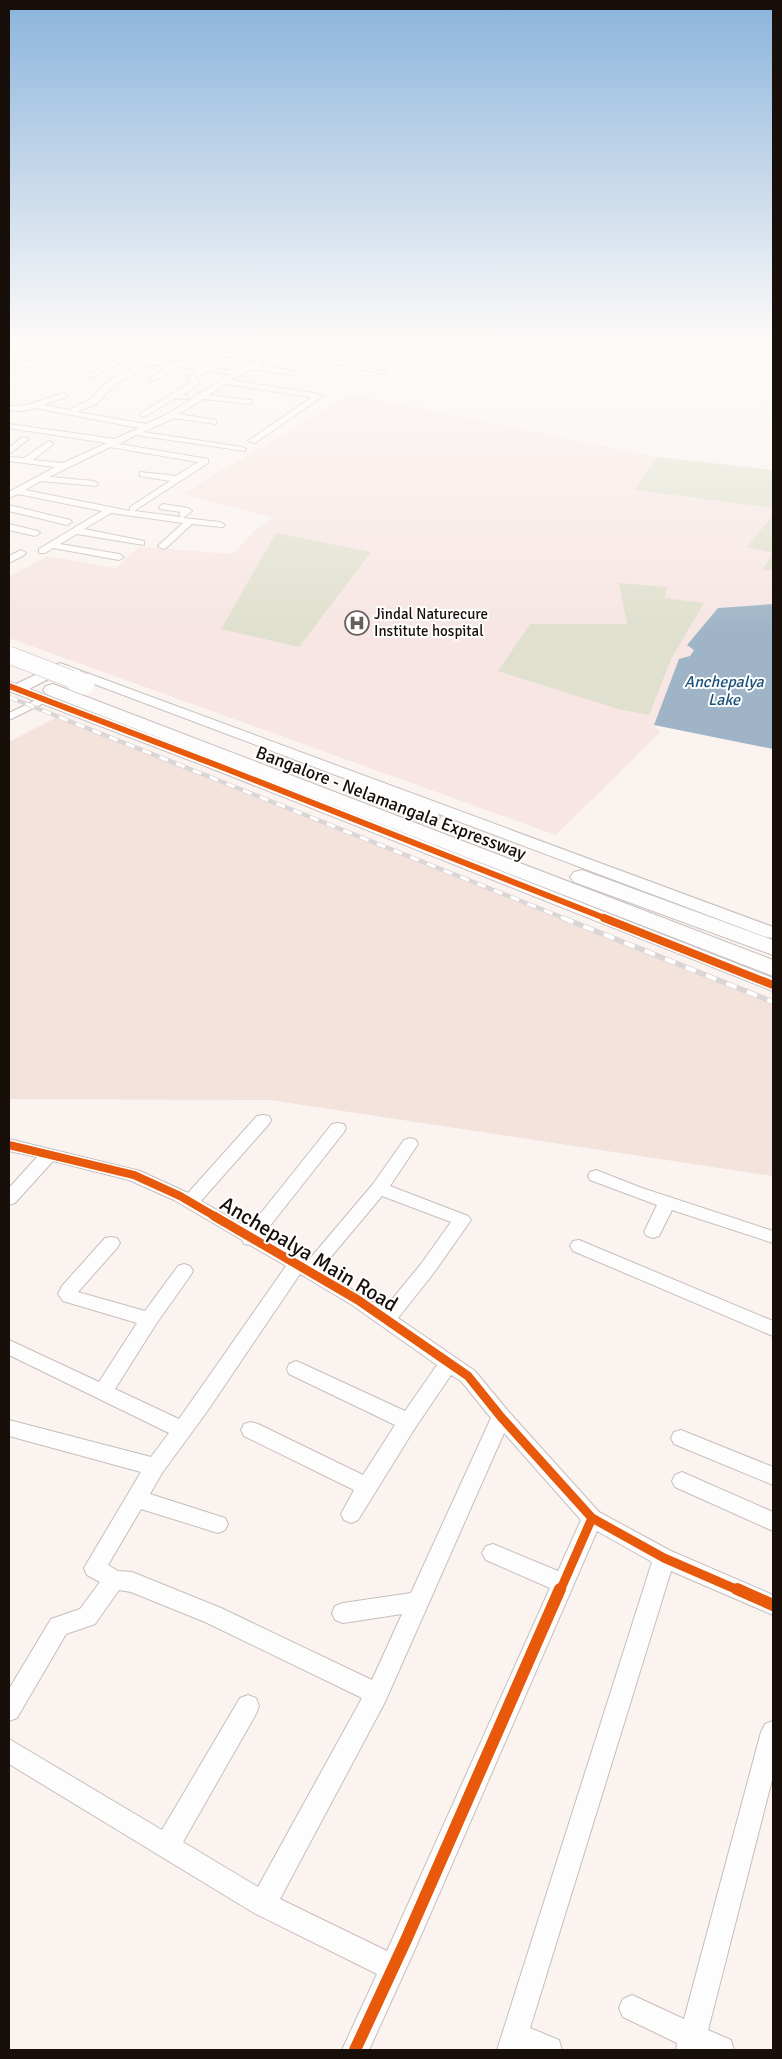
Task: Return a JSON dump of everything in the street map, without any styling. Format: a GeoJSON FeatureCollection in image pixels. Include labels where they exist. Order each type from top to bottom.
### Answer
{"type":"FeatureCollection","features":[{"type":"Feature","properties":{"kind":"highway","name":"Bangalore - Nelamangala Expressway"},"geometry":{"type":"LineString","coordinates":[[9,655],[382,798],[518,853],[772,968]]}},
{"type":"Feature","properties":{"kind":"highway","name":"Bangalore - Nelamangala Expressway"},"geometry":{"type":"LineString","coordinates":[[11,682],[497,863],[772,968]]}},
{"type":"Feature","properties":{"kind":"street"},"geometry":{"type":"LineString","coordinates":[[42,551],[88,524],[111,506],[132,506],[209,459],[88,438]]}},
{"type":"Feature","properties":{"kind":"street"},"geometry":{"type":"LineString","coordinates":[[13,493],[64,466],[125,438]]}},
{"type":"Feature","properties":{"kind":"street"},"geometry":{"type":"LineString","coordinates":[[169,438],[242,449]]}},
{"type":"Feature","properties":{"kind":"street"},"geometry":{"type":"LineString","coordinates":[[252,441],[256,438]]}},
{"type":"Feature","properties":{"kind":"street"},"geometry":{"type":"LineString","coordinates":[[9,452],[25,439]]}},
{"type":"Feature","properties":{"kind":"street"},"geometry":{"type":"LineString","coordinates":[[26,461],[49,444]]}},
{"type":"Feature","properties":{"kind":"street"},"geometry":{"type":"LineString","coordinates":[[9,459],[64,466]]}},
{"type":"Feature","properties":{"kind":"street"},"geometry":{"type":"LineString","coordinates":[[143,474],[176,478]]}},
{"type":"Feature","properties":{"kind":"street"},"geometry":{"type":"LineString","coordinates":[[42,479],[94,484]]}},
{"type":"Feature","properties":{"kind":"street"},"geometry":{"type":"LineString","coordinates":[[132,506],[145,489]]}},
{"type":"Feature","properties":{"kind":"street"},"geometry":{"type":"LineString","coordinates":[[13,493],[111,506],[175,520],[220,526]]}},
{"type":"Feature","properties":{"kind":"street"},"geometry":{"type":"LineString","coordinates":[[163,507],[188,511],[175,520]]}},
{"type":"Feature","properties":{"kind":"street"},"geometry":{"type":"LineString","coordinates":[[9,508],[67,522]]}},
{"type":"Feature","properties":{"kind":"street"},"geometry":{"type":"LineString","coordinates":[[163,546],[189,522]]}},
{"type":"Feature","properties":{"kind":"street"},"geometry":{"type":"LineString","coordinates":[[88,524],[136,532]]}},
{"type":"Feature","properties":{"kind":"street"},"geometry":{"type":"LineString","coordinates":[[9,527],[35,533]]}},
{"type":"Feature","properties":{"kind":"street"},"geometry":{"type":"LineString","coordinates":[[77,531],[140,543]]}},
{"type":"Feature","properties":{"kind":"street"},"geometry":{"type":"LineString","coordinates":[[52,545],[119,557]]}},
{"type":"Feature","properties":{"kind":"street"},"geometry":{"type":"LineString","coordinates":[[9,560],[21,554]]}},
{"type":"Feature","properties":{"kind":"street"},"geometry":{"type":"LineString","coordinates":[[9,648],[773,933]]}},
{"type":"Feature","properties":{"kind":"street"},"geometry":{"type":"LineString","coordinates":[[11,682],[42,661]]}},
{"type":"Feature","properties":{"kind":"street"},"geometry":{"type":"LineString","coordinates":[[11,682],[60,667]]}},
{"type":"Feature","properties":{"kind":"street"},"geometry":{"type":"LineString","coordinates":[[11,682],[44,699],[251,779],[772,968]]}},
{"type":"Feature","properties":{"kind":"street"},"geometry":{"type":"LineString","coordinates":[[9,718],[44,699]]}},
{"type":"Feature","properties":{"kind":"street"},"geometry":{"type":"LineString","coordinates":[[190,1202],[263,1120]]}},
{"type":"Feature","properties":{"kind":"street"},"geometry":{"type":"LineString","coordinates":[[250,1239],[338,1128]]}},
{"type":"Feature","properties":{"kind":"street"},"geometry":{"type":"LineString","coordinates":[[377,1694],[213,1615],[132,1582],[114,1580],[95,1568],[155,1467],[281,1285],[302,1268],[378,1188],[410,1144]]}},
{"type":"Feature","properties":{"kind":"street","name":"Anchepalya Main Road"},"geometry":{"type":"LineString","coordinates":[[9,1145],[134,1175],[190,1202],[250,1239],[358,1300],[468,1376],[501,1417],[592,1518],[664,1558],[773,1606]]}},
{"type":"Feature","properties":{"kind":"street"},"geometry":{"type":"LineString","coordinates":[[9,1198],[49,1155]]}},
{"type":"Feature","properties":{"kind":"street"},"geometry":{"type":"LineString","coordinates":[[596,1176],[668,1202],[773,1236]]}},
{"type":"Feature","properties":{"kind":"street"},"geometry":{"type":"LineString","coordinates":[[378,1188],[462,1220],[427,1269],[386,1320]]}},
{"type":"Feature","properties":{"kind":"street"},"geometry":{"type":"LineString","coordinates":[[653,1232],[668,1202]]}},
{"type":"Feature","properties":{"kind":"street"},"geometry":{"type":"LineString","coordinates":[[111,1243],[67,1294],[149,1319]]}},
{"type":"Feature","properties":{"kind":"street"},"geometry":{"type":"LineString","coordinates":[[580,1246],[773,1329]]}},
{"type":"Feature","properties":{"kind":"street"},"geometry":{"type":"LineString","coordinates":[[103,1392],[149,1319],[184,1270]]}},
{"type":"Feature","properties":{"kind":"street"},"geometry":{"type":"LineString","coordinates":[[9,1347],[182,1430]]}},
{"type":"Feature","properties":{"kind":"street"},"geometry":{"type":"LineString","coordinates":[[351,1514],[408,1422],[449,1363]]}},
{"type":"Feature","properties":{"kind":"street"},"geometry":{"type":"LineString","coordinates":[[296,1369],[408,1422]]}},
{"type":"Feature","properties":{"kind":"street"},"geometry":{"type":"LineString","coordinates":[[263,1904],[377,1694],[501,1417]]}},
{"type":"Feature","properties":{"kind":"street"},"geometry":{"type":"LineString","coordinates":[[9,1428],[155,1467]]}},
{"type":"Feature","properties":{"kind":"street"},"geometry":{"type":"LineString","coordinates":[[251,1430],[367,1487]]}},
{"type":"Feature","properties":{"kind":"street"},"geometry":{"type":"LineString","coordinates":[[681,1438],[773,1476]]}},
{"type":"Feature","properties":{"kind":"street"},"geometry":{"type":"LineString","coordinates":[[682,1481],[773,1522]]}},
{"type":"Feature","properties":{"kind":"street"},"geometry":{"type":"LineString","coordinates":[[137,1499],[218,1524]]}},
{"type":"Feature","properties":{"kind":"street"},"geometry":{"type":"LineString","coordinates":[[355,2050],[592,1518]]}},
{"type":"Feature","properties":{"kind":"street"},"geometry":{"type":"LineString","coordinates":[[493,1553],[563,1584]]}},
{"type":"Feature","properties":{"kind":"street"},"geometry":{"type":"LineString","coordinates":[[549,2050],[512,2043],[664,1558]]}},
{"type":"Feature","properties":{"kind":"street"},"geometry":{"type":"LineString","coordinates":[[9,1710],[59,1626],[87,1617],[114,1580]]}},
{"type":"Feature","properties":{"kind":"street"},"geometry":{"type":"LineString","coordinates":[[343,1613],[419,1602]]}},
{"type":"Feature","properties":{"kind":"street"},"geometry":{"type":"LineString","coordinates":[[167,1845],[248,1706]]}},
{"type":"Feature","properties":{"kind":"street"},"geometry":{"type":"LineString","coordinates":[[691,2044],[773,1732]]}},
{"type":"Feature","properties":{"kind":"street"},"geometry":{"type":"LineString","coordinates":[[9,1751],[263,1904],[393,1968]]}},
{"type":"Feature","properties":{"kind":"street"},"geometry":{"type":"LineString","coordinates":[[632,2008],[691,2044],[721,2050]]}},
{"type":"Feature","properties":{"kind":"shaded area","name":"Jindal Naturecure Institute hospital"},"geometry":{"type":"Polygon","coordinates":[[[276,438],[565,438],[657,457],[773,470],[773,604],[718,608],[688,644],[694,650],[690,656],[679,659],[654,725],[660,732],[556,835],[9,638],[9,577],[47,556],[116,568],[139,547],[232,554],[255,530],[274,518],[182,494],[276,438]]]}},
{"type":"Feature","properties":{"kind":"shaded area"},"geometry":{"type":"Polygon","coordinates":[[[59,716],[773,999],[773,1176],[270,1100],[9,1099],[9,742],[59,716]]]}},
{"type":"Feature","properties":{"kind":"green space"},"geometry":{"type":"Polygon","coordinates":[[[657,457],[773,470],[773,508],[635,490],[657,457]]]}},
{"type":"Feature","properties":{"kind":"green space"},"geometry":{"type":"Polygon","coordinates":[[[773,515],[773,553],[747,547],[773,515]]]}},
{"type":"Feature","properties":{"kind":"green space"},"geometry":{"type":"Polygon","coordinates":[[[276,533],[371,552],[299,647],[221,629],[276,533]]]}},
{"type":"Feature","properties":{"kind":"green space"},"geometry":{"type":"Polygon","coordinates":[[[773,553],[773,570],[762,570],[773,553]]]}},
{"type":"Feature","properties":{"kind":"green space"},"geometry":{"type":"Polygon","coordinates":[[[619,583],[667,587],[665,598],[704,603],[671,659],[649,715],[618,709],[498,671],[530,624],[627,624],[619,583]]]}},
{"type":"Feature","properties":{"kind":"water","name":"Anchepalya Lake"},"geometry":{"type":"Polygon","coordinates":[[[773,604],[773,749],[654,725],[679,659],[690,656],[694,650],[687,645],[718,608],[773,604]]]}},
{"type":"Feature","properties":{"kind":"railway"},"geometry":{"type":"LineString","coordinates":[[9,697],[566,919]]}},
{"type":"Feature","properties":{"kind":"railway"},"geometry":{"type":"LineString","coordinates":[[563,918],[773,1002]]}},
{"type":"Feature","properties":{"kind":"cycle path"},"geometry":{"type":"LineString","coordinates":[[9,686],[224,768],[773,985]]}},
{"type":"Feature","properties":{"kind":"cycle path"},"geometry":{"type":"LineString","coordinates":[[9,1145],[134,1175],[180,1196],[358,1300],[468,1376],[501,1417],[592,1518],[664,1558],[773,1605]]}},
{"type":"Feature","properties":{"kind":"cycle path"},"geometry":{"type":"LineString","coordinates":[[355,2050],[406,1940],[592,1518]]}},
{"type":"Feature","properties":{"kind":"place","name":"Jindal Naturecure Institute hospital"},"geometry":{"type":"Point","coordinates":[357,623]}}]}
